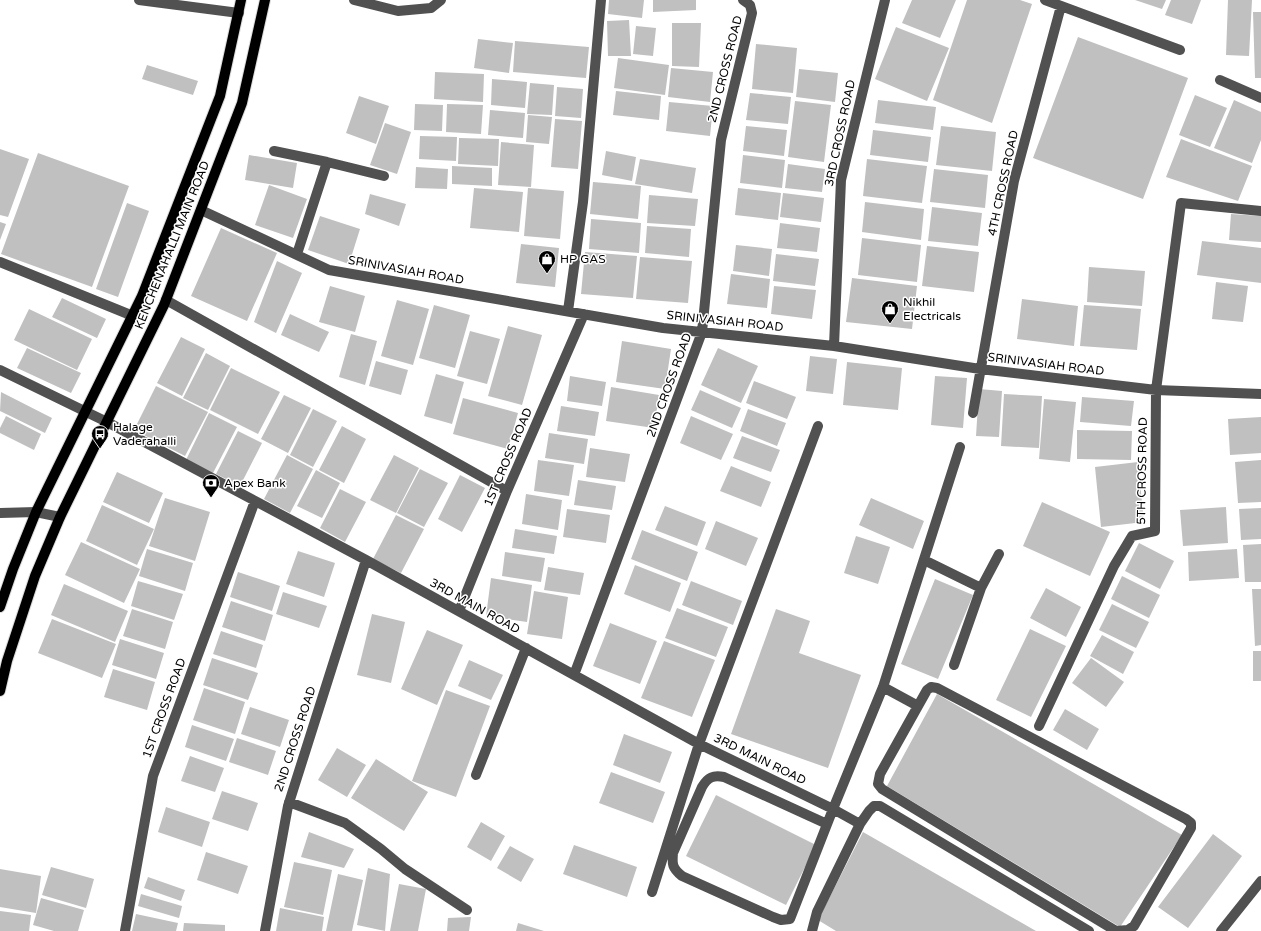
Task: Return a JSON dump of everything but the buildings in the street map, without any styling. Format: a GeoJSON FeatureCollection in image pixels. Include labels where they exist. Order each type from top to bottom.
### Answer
{"type":"FeatureCollection","features":[{"type":"Feature","properties":{"kind":"main road","name":"KENCHENAHALLI MAIN ROAD"},"geometry":{"type":"LineString","coordinates":[[0,607],[13,569],[36,512],[133,316],[145,288],[220,96],[241,0]]}},
{"type":"Feature","properties":{"kind":"main road","name":"KENCHENAHALLI MAIN ROAD"},"geometry":{"type":"LineString","coordinates":[[0,691],[7,661],[35,576],[60,517],[166,300],[242,104],[265,0]]}},
{"type":"Feature","properties":{"kind":"street"},"geometry":{"type":"LineString","coordinates":[[139,0],[239,13]]}},
{"type":"Feature","properties":{"kind":"street"},"geometry":{"type":"LineString","coordinates":[[354,0],[398,11],[431,8],[441,0]]}},
{"type":"Feature","properties":{"kind":"street"},"geometry":{"type":"LineString","coordinates":[[568,312],[583,202],[601,0]]}},
{"type":"Feature","properties":{"kind":"street","name":"2ND CROSS ROAD"},"geometry":{"type":"LineString","coordinates":[[574,675],[702,332],[721,140],[752,13],[750,5],[743,0]]}},
{"type":"Feature","properties":{"kind":"street","name":"3RD CROSS ROAD"},"geometry":{"type":"LineString","coordinates":[[834,346],[841,180],[884,0]]}},
{"type":"Feature","properties":{"kind":"street"},"geometry":{"type":"LineString","coordinates":[[1045,0],[1180,50]]}},
{"type":"Feature","properties":{"kind":"street","name":"4TH CROSS ROAD"},"geometry":{"type":"LineString","coordinates":[[973,413],[1014,181],[1061,6]]}},
{"type":"Feature","properties":{"kind":"street"},"geometry":{"type":"LineString","coordinates":[[1220,80],[1261,98]]}},
{"type":"Feature","properties":{"kind":"street"},"geometry":{"type":"LineString","coordinates":[[274,151],[384,176]]}},
{"type":"Feature","properties":{"kind":"street"},"geometry":{"type":"LineString","coordinates":[[296,254],[327,162]]}},
{"type":"Feature","properties":{"kind":"street","name":"5TH CROSS ROAD"},"geometry":{"type":"LineString","coordinates":[[1039,726],[1114,566],[1132,536],[1155,531],[1156,390],[1181,203],[1261,211]]}},
{"type":"Feature","properties":{"kind":"street","name":"SRINIVASIAH ROAD"},"geometry":{"type":"LineString","coordinates":[[201,210],[329,270],[568,312],[663,328],[834,346],[980,369],[1156,390],[1261,394]]}},
{"type":"Feature","properties":{"kind":"street"},"geometry":{"type":"LineString","coordinates":[[0,262],[133,316]]}},
{"type":"Feature","properties":{"kind":"street"},"geometry":{"type":"LineString","coordinates":[[166,300],[507,491]]}},
{"type":"Feature","properties":{"kind":"street","name":"1ST CROSS ROAD"},"geometry":{"type":"LineString","coordinates":[[459,611],[507,491],[584,314]]}},
{"type":"Feature","properties":{"kind":"street","name":"3RD MAIN ROAD"},"geometry":{"type":"LineString","coordinates":[[0,370],[107,422],[366,560],[699,744],[860,824]]}},
{"type":"Feature","properties":{"kind":"street"},"geometry":{"type":"LineString","coordinates":[[652,892],[699,744],[818,426]]}},
{"type":"Feature","properties":{"kind":"street"},"geometry":{"type":"LineString","coordinates":[[827,824],[724,777],[715,776],[710,778],[702,787],[673,853],[672,863],[676,871],[682,876],[773,917],[781,920],[790,919],[827,824],[832,809],[883,687],[960,447]]}},
{"type":"Feature","properties":{"kind":"street","name":"1ST CROSS ROAD"},"geometry":{"type":"LineString","coordinates":[[125,931],[153,776],[255,502]]}},
{"type":"Feature","properties":{"kind":"street"},"geometry":{"type":"LineString","coordinates":[[0,513],[36,512],[60,517]]}},
{"type":"Feature","properties":{"kind":"street"},"geometry":{"type":"LineString","coordinates":[[954,665],[981,588],[999,554]]}},
{"type":"Feature","properties":{"kind":"street","name":"2ND CROSS ROAD"},"geometry":{"type":"LineString","coordinates":[[265,931],[289,802],[366,560]]}},
{"type":"Feature","properties":{"kind":"street"},"geometry":{"type":"LineString","coordinates":[[924,560],[981,588]]}},
{"type":"Feature","properties":{"kind":"street"},"geometry":{"type":"LineString","coordinates":[[476,775],[526,648]]}},
{"type":"Feature","properties":{"kind":"street"},"geometry":{"type":"LineString","coordinates":[[883,687],[918,706]]}},
{"type":"Feature","properties":{"kind":"street"},"geometry":{"type":"LineString","coordinates":[[931,687],[937,688],[1179,815],[1191,823],[1191,828],[1134,926],[1128,930],[1116,931],[882,789],[878,784],[880,774],[918,706],[927,690],[931,687]]}},
{"type":"Feature","properties":{"kind":"street"},"geometry":{"type":"LineString","coordinates":[[289,802],[345,823],[381,849],[405,869],[468,910]]}},
{"type":"Feature","properties":{"kind":"street"},"geometry":{"type":"LineString","coordinates":[[812,931],[817,912],[860,824],[868,811],[874,806],[880,806],[1089,931]]}},
{"type":"Feature","properties":{"kind":"street"},"geometry":{"type":"LineString","coordinates":[[1221,931],[1261,881]]}},
{"type":"Feature","properties":{"kind":"place","name":"HP GAS"},"geometry":{"type":"Point","coordinates":[547,274]}},
{"type":"Feature","properties":{"kind":"place","name":"Nikhil Electricals"},"geometry":{"type":"Point","coordinates":[890,324]}},
{"type":"Feature","properties":{"kind":"place","name":"Halage Vaderahalli"},"geometry":{"type":"Point","coordinates":[100,449]}},
{"type":"Feature","properties":{"kind":"place","name":"Apex Bank"},"geometry":{"type":"Point","coordinates":[211,498]}}]}
